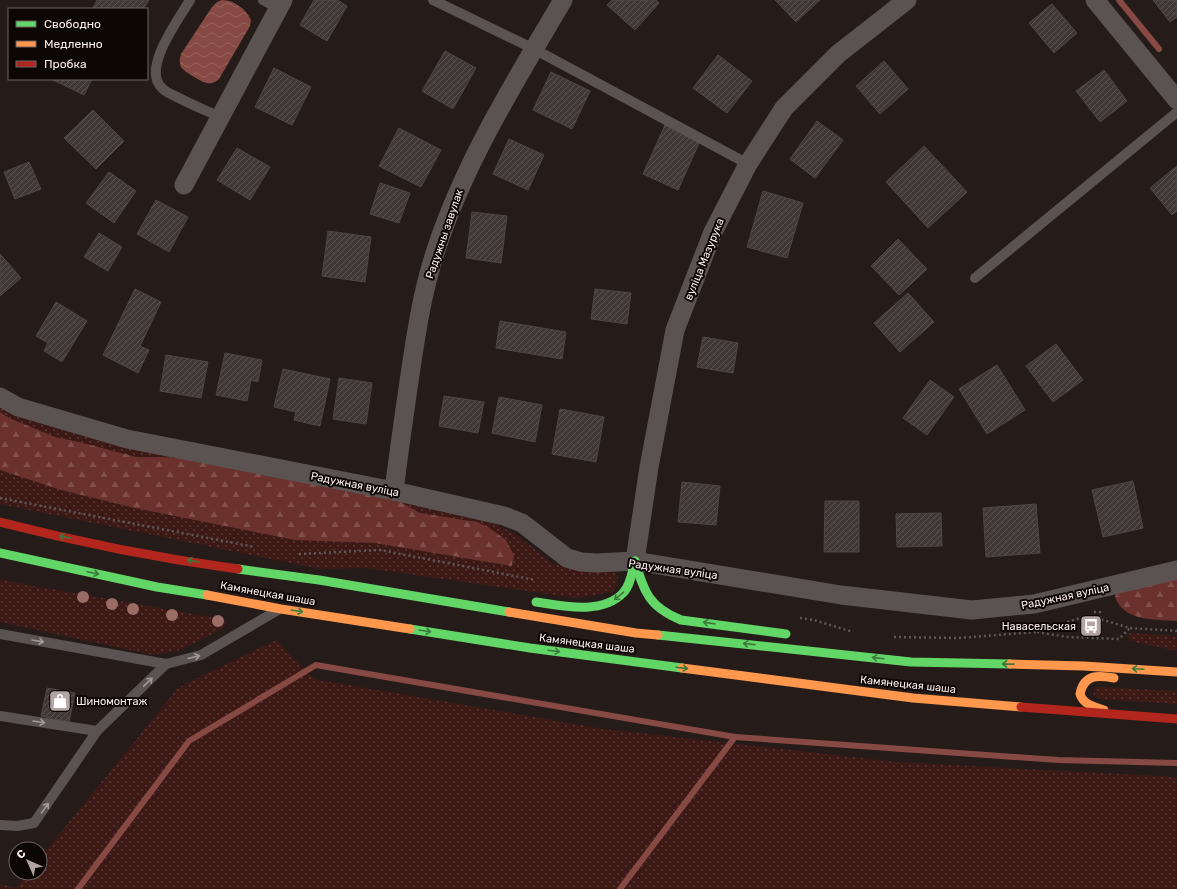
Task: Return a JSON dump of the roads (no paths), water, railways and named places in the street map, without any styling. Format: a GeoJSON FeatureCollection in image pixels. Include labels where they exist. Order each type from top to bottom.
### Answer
{"type":"FeatureCollection","features":[{"type":"Feature","properties":{"kind":"main road","name":"Камянецкая шаша"},"geometry":{"type":"LineString","coordinates":[[0,522],[44,533],[231,568],[319,580],[636,633],[911,662],[1084,666],[1177,672]]}},
{"type":"Feature","properties":{"kind":"main road","name":"Камянецкая шаша"},"geometry":{"type":"LineString","coordinates":[[0,553],[157,587],[282,609],[530,648],[913,698],[1177,719]]}},
{"type":"Feature","properties":{"kind":"main road"},"geometry":{"type":"LineString","coordinates":[[531,601],[562,606],[596,606],[606,604],[616,599],[623,592],[629,583],[635,561]]}},
{"type":"Feature","properties":{"kind":"main road"},"geometry":{"type":"LineString","coordinates":[[635,561],[644,591],[650,601],[659,610],[669,616],[681,620],[781,633],[796,637]]}},
{"type":"Feature","properties":{"kind":"main road"},"geometry":{"type":"LineString","coordinates":[[319,580],[354,577]]}},
{"type":"Feature","properties":{"kind":"main road"},"geometry":{"type":"LineString","coordinates":[[811,642],[856,655]]}},
{"type":"Feature","properties":{"kind":"main road"},"geometry":{"type":"LineString","coordinates":[[1121,714],[1095,708],[1085,703],[1080,698],[1080,692],[1082,686],[1087,680],[1095,676],[1125,679]]}},
{"type":"Feature","properties":{"kind":"street","name":"Радужны завулак"},"geometry":{"type":"LineString","coordinates":[[394,491],[421,302],[436,251],[455,198],[483,140],[563,0]]}},
{"type":"Feature","properties":{"kind":"street","name":"вуліца Мазурука"},"geometry":{"type":"LineString","coordinates":[[635,561],[648,467],[675,330],[713,232],[748,164],[784,108],[838,54],[907,0]]}},
{"type":"Feature","properties":{"kind":"street"},"geometry":{"type":"LineString","coordinates":[[1095,0],[1177,100]]}},
{"type":"Feature","properties":{"kind":"street"},"geometry":{"type":"LineString","coordinates":[[184,186],[220,117],[275,3]]}},
{"type":"Feature","properties":{"kind":"street","name":"Радужная вуліца"},"geometry":{"type":"LineString","coordinates":[[0,397],[18,407],[127,439],[394,491],[504,516],[522,523],[567,558],[581,562],[597,563],[635,561],[841,595],[972,610],[1034,604],[1177,570]]}},
{"type":"Feature","properties":{"kind":"lane"},"geometry":{"type":"LineString","coordinates":[[190,0],[160,52],[155,72],[157,82],[162,89],[192,105],[220,117]]}},
{"type":"Feature","properties":{"kind":"lane"},"geometry":{"type":"LineString","coordinates":[[434,0],[534,49],[748,164]]}},
{"type":"Feature","properties":{"kind":"lane"},"geometry":{"type":"LineString","coordinates":[[975,278],[1177,112]]}},
{"type":"Feature","properties":{"kind":"lane"},"geometry":{"type":"LineString","coordinates":[[0,634],[166,664],[201,655],[282,609]]}},
{"type":"Feature","properties":{"kind":"lane"},"geometry":{"type":"LineString","coordinates":[[0,825],[17,826],[34,822],[97,731],[166,664]]}},
{"type":"Feature","properties":{"kind":"lane"},"geometry":{"type":"LineString","coordinates":[[0,716],[97,731]]}},
{"type":"Feature","properties":{"kind":"water"},"geometry":{"type":"Polygon","coordinates":[[[222,0],[235,3],[246,12],[251,20],[250,26],[219,79],[212,83],[205,83],[181,67],[181,54],[212,7],[217,2],[222,0]]]}},
{"type":"Feature","properties":{"kind":"waterway"},"geometry":{"type":"LineString","coordinates":[[1119,0],[1159,49]]}},
{"type":"Feature","properties":{"kind":"waterway"},"geometry":{"type":"LineString","coordinates":[[78,889],[189,741],[316,665],[735,737],[1058,760],[1177,763]]}},
{"type":"Feature","properties":{"kind":"waterway"},"geometry":{"type":"LineString","coordinates":[[620,889],[735,737]]}},
{"type":"Feature","properties":{"kind":"place","name":"Навасельская"},"geometry":{"type":"Point","coordinates":[1091,626]}},
{"type":"Feature","properties":{"kind":"place","name":"Шиномонтаж"},"geometry":{"type":"Point","coordinates":[60,701]}}]}
